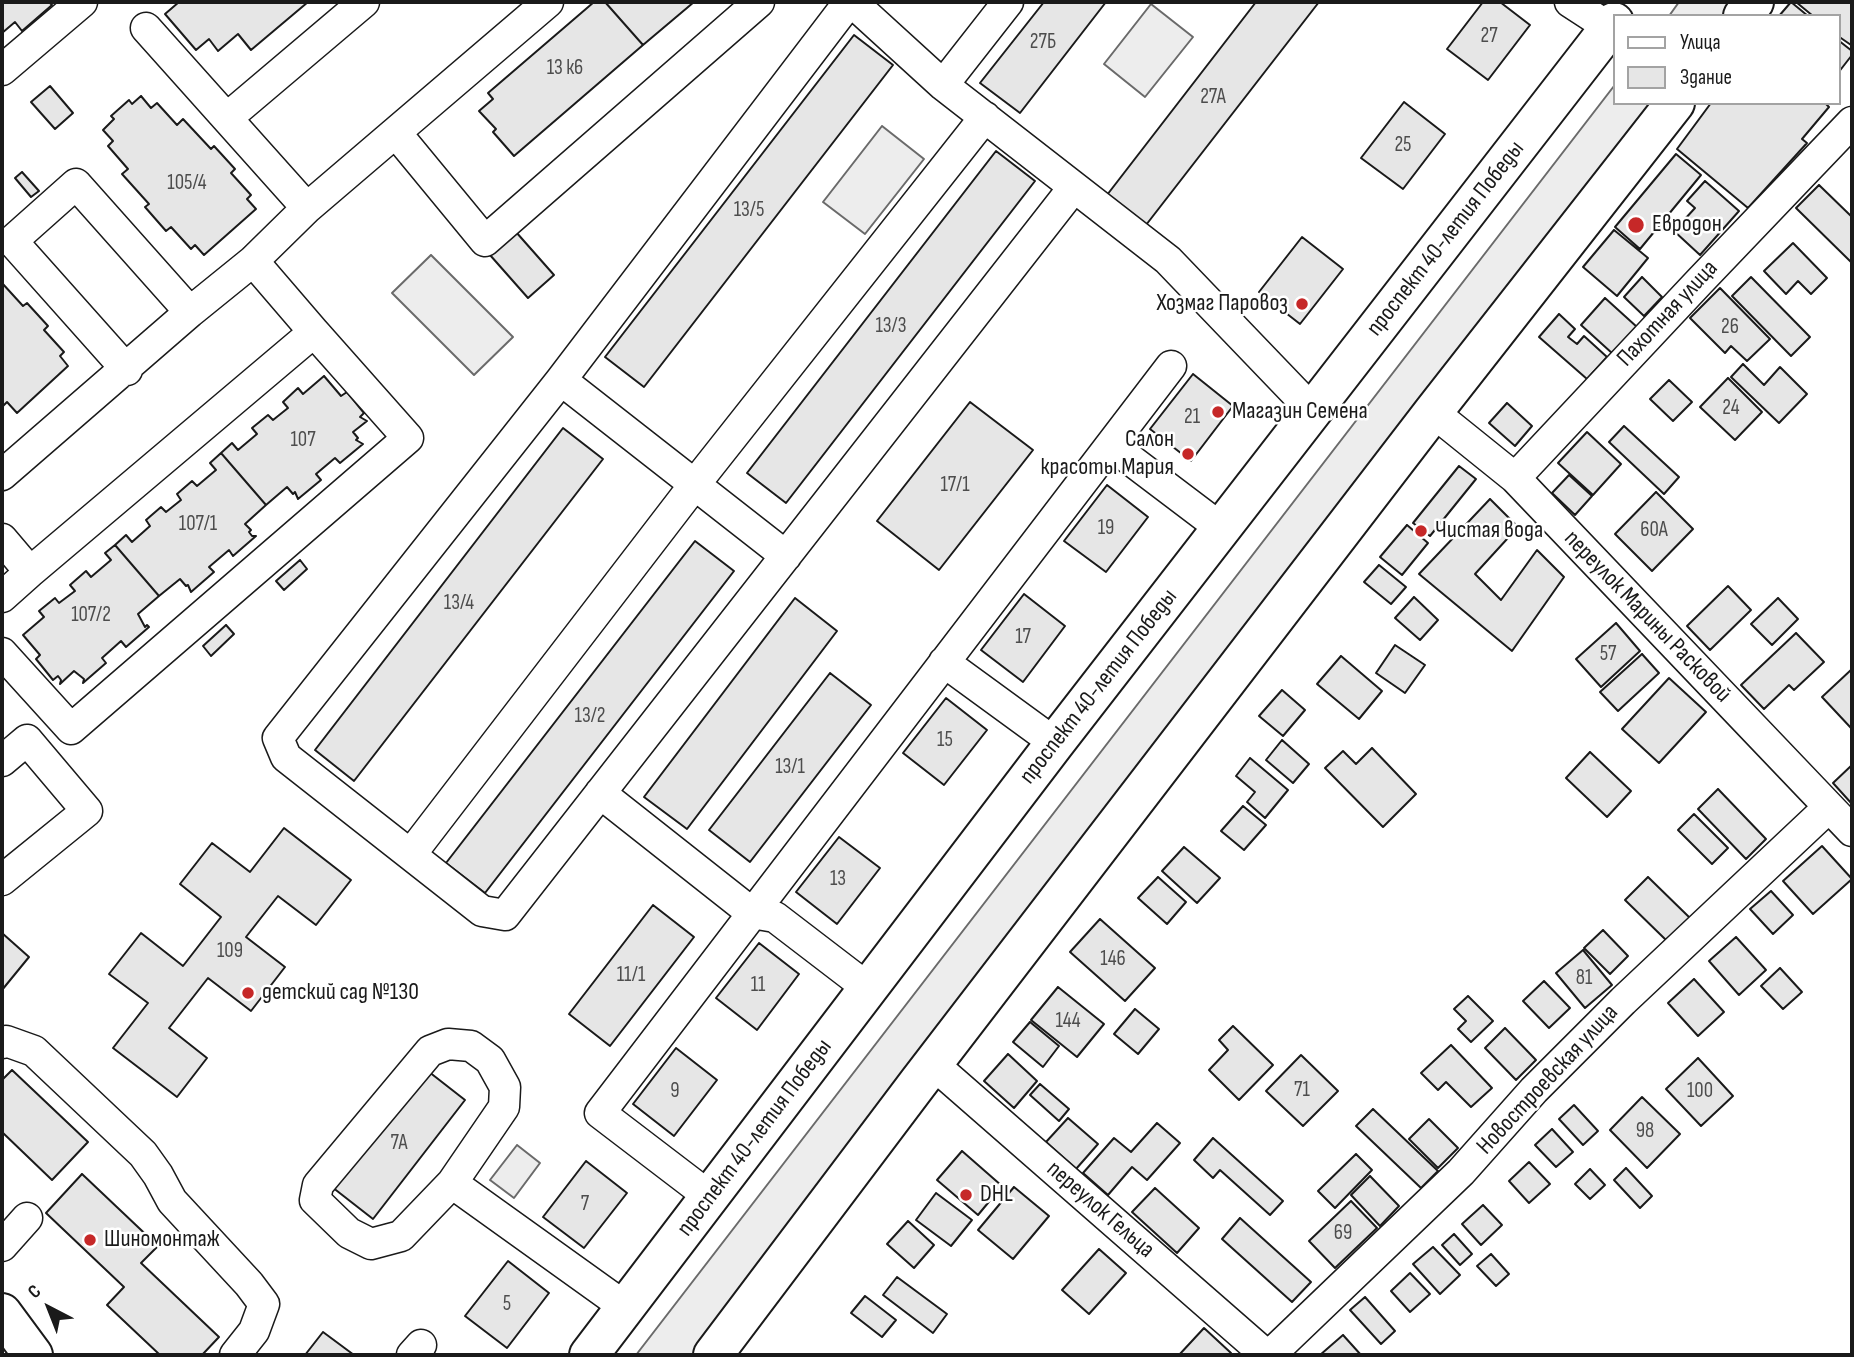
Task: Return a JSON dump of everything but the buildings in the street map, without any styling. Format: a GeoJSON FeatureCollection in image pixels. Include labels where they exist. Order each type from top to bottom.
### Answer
{"type":"FeatureCollection","features":[{"type":"Feature","properties":{"kind":"main road","name":"проспект 40-летия Победы"},"geometry":{"type":"LineString","coordinates":[[589,1355],[1055,743],[1612,26]]}},
{"type":"Feature","properties":{"kind":"main road"},"geometry":{"type":"LineString","coordinates":[[713,1355],[1433,412],[1673,105]]}},
{"type":"Feature","properties":{"kind":"main road"},"geometry":{"type":"LineString","coordinates":[[2,1314],[33,1355]]}},
{"type":"Feature","properties":{"kind":"street"},"geometry":{"type":"LineString","coordinates":[[2,70],[82,2]]}},
{"type":"Feature","properties":{"kind":"street"},"geometry":{"type":"LineString","coordinates":[[227,118],[364,2]]}},
{"type":"Feature","properties":{"kind":"street"},"geometry":{"type":"LineString","coordinates":[[2,474],[127,370],[190,312],[253,261],[307,208],[548,2]]}},
{"type":"Feature","properties":{"kind":"street"},"geometry":{"type":"LineString","coordinates":[[396,133],[485,241],[759,2]]}},
{"type":"Feature","properties":{"kind":"street"},"geometry":{"type":"LineString","coordinates":[[1074,187],[505,915],[482,911],[286,757],[278,738],[561,380],[851,2],[943,85],[1168,260],[1313,411]]}},
{"type":"Feature","properties":{"kind":"street"},"geometry":{"type":"LineString","coordinates":[[943,85],[1009,2]]}},
{"type":"Feature","properties":{"kind":"street"},"geometry":{"type":"LineString","coordinates":[[1570,2],[1612,15]]}},
{"type":"Feature","properties":{"kind":"street"},"geometry":{"type":"LineString","coordinates":[[146,28],[307,208]]}},
{"type":"Feature","properties":{"kind":"street"},"geometry":{"type":"LineString","coordinates":[[411,855],[695,484],[985,117]]}},
{"type":"Feature","properties":{"kind":"street","name":"Пахотная улица"},"geometry":{"type":"LineString","coordinates":[[1515,478],[1852,122]]}},
{"type":"Feature","properties":{"kind":"street"},"geometry":{"type":"LineString","coordinates":[[127,370],[12,241],[76,184],[190,312]]}},
{"type":"Feature","properties":{"kind":"street"},"geometry":{"type":"LineString","coordinates":[[2,653],[71,729],[408,439],[253,261]]}},
{"type":"Feature","properties":{"kind":"street"},"geometry":{"type":"LineString","coordinates":[[2,597],[314,332]]}},
{"type":"Feature","properties":{"kind":"street"},"geometry":{"type":"LineString","coordinates":[[710,1198],[600,1113],[1171,366]]}},
{"type":"Feature","properties":{"kind":"street"},"geometry":{"type":"LineString","coordinates":[[561,380],[786,556]]}},
{"type":"Feature","properties":{"kind":"street","name":"переулок Марины Расковой"},"geometry":{"type":"LineString","coordinates":[[1433,412],[1515,478],[1852,831]]}},
{"type":"Feature","properties":{"kind":"street"},"geometry":{"type":"LineString","coordinates":[[1111,445],[1222,529]]}},
{"type":"Feature","properties":{"kind":"street"},"geometry":{"type":"LineString","coordinates":[[2,539],[30,572]]}},
{"type":"Feature","properties":{"kind":"street"},"geometry":{"type":"LineString","coordinates":[[944,662],[1055,743]]}},
{"type":"Feature","properties":{"kind":"street"},"geometry":{"type":"LineString","coordinates":[[2,761],[27,740],[87,811],[2,880]]}},
{"type":"Feature","properties":{"kind":"street"},"geometry":{"type":"LineString","coordinates":[[600,793],[752,913],[775,917],[869,989]]}},
{"type":"Feature","properties":{"kind":"street","name":"Новостроевская улица"},"geometry":{"type":"LineString","coordinates":[[1268,1355],[1461,1172],[1534,1090],[1623,1000],[1829,807]]}},
{"type":"Feature","properties":{"kind":"street"},"geometry":{"type":"LineString","coordinates":[[2,1043],[6,1041],[34,1051],[143,1154],[172,1201],[249,1284],[264,1304],[254,1331],[235,1355]]}},
{"type":"Feature","properties":{"kind":"street"},"geometry":{"type":"LineString","coordinates":[[448,1044],[471,1046],[490,1060],[505,1087],[505,1107],[452,1183],[401,1236],[371,1244],[349,1233],[315,1199],[318,1185],[430,1051],[448,1044]]}},
{"type":"Feature","properties":{"kind":"street","name":"переулок Гельца"},"geometry":{"type":"LineString","coordinates":[[933,1064],[1268,1355]]}},
{"type":"Feature","properties":{"kind":"street"},"geometry":{"type":"LineString","coordinates":[[452,1183],[625,1307]]}},
{"type":"Feature","properties":{"kind":"street"},"geometry":{"type":"LineString","coordinates":[[2,1246],[27,1218]]}},
{"type":"Feature","properties":{"kind":"shaded area"},"geometry":{"type":"Polygon","coordinates":[[[1679,2],[1745,2],[1735,14],[1670,14],[1679,2]]]}},
{"type":"Feature","properties":{"kind":"shaded area"},"geometry":{"type":"Polygon","coordinates":[[[1151,4],[1193,37],[1145,97],[1104,64],[1151,4]]]}},
{"type":"Feature","properties":{"kind":"shaded area"},"geometry":{"type":"Polygon","coordinates":[[[1612,89],[1612,105],[1662,105],[697,1355],[636,1355],[1612,89]]]}},
{"type":"Feature","properties":{"kind":"shaded area"},"geometry":{"type":"Polygon","coordinates":[[[882,126],[924,159],[865,234],[823,202],[882,126]]]}},
{"type":"Feature","properties":{"kind":"shaded area"},"geometry":{"type":"Polygon","coordinates":[[[431,255],[513,337],[474,375],[392,293],[431,255]]]}},
{"type":"Feature","properties":{"kind":"shaded area"},"geometry":{"type":"Polygon","coordinates":[[[517,1145],[540,1163],[514,1198],[490,1180],[517,1145]]]}},
{"type":"Feature","properties":{"kind":"place","name":"Евродон"},"geometry":{"type":"Point","coordinates":[1636,225]}},
{"type":"Feature","properties":{"kind":"place","name":"Хозмаг Паровоз"},"geometry":{"type":"Point","coordinates":[1302,304]}},
{"type":"Feature","properties":{"kind":"place","name":"Магазин Семена"},"geometry":{"type":"Point","coordinates":[1218,412]}},
{"type":"Feature","properties":{"kind":"place","name":"Салон красоты Мария"},"geometry":{"type":"Point","coordinates":[1188,454]}},
{"type":"Feature","properties":{"kind":"place","name":"Чистая вода"},"geometry":{"type":"Point","coordinates":[1421,531]}},
{"type":"Feature","properties":{"kind":"place","name":"детский сад №130"},"geometry":{"type":"Point","coordinates":[248,993]}},
{"type":"Feature","properties":{"kind":"place","name":"DHL"},"geometry":{"type":"Point","coordinates":[966,1195]}},
{"type":"Feature","properties":{"kind":"place","name":"Шиномонтаж"},"geometry":{"type":"Point","coordinates":[90,1240]}}]}
